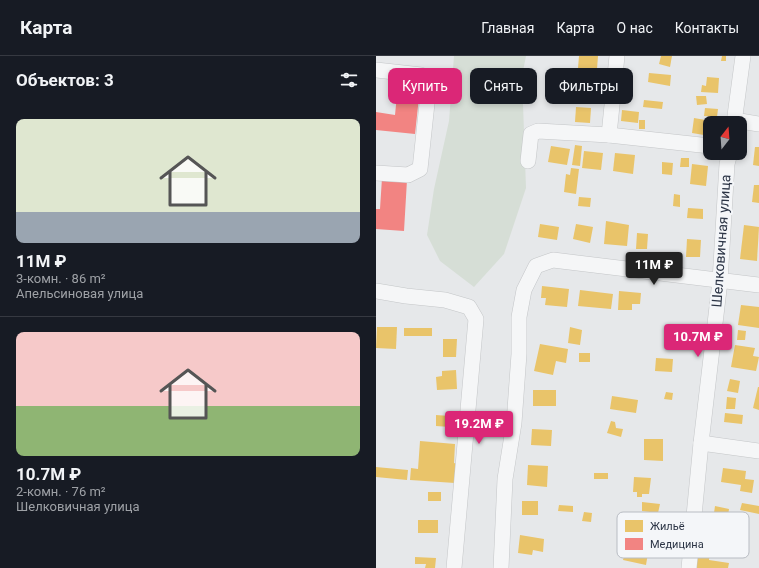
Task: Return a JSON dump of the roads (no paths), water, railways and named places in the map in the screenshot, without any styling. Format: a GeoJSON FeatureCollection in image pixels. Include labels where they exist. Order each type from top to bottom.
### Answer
{"type":"FeatureCollection","features":[{"type":"Feature","properties":{"kind":"street"},"geometry":{"type":"LineString","coordinates":[[610,135],[618,56]]}},
{"type":"Feature","properties":{"kind":"street"},"geometry":{"type":"LineString","coordinates":[[735,116],[743,56]]}},
{"type":"Feature","properties":{"kind":"street"},"geometry":{"type":"LineString","coordinates":[[376,70],[421,75],[429,85],[420,169],[408,175],[376,173]]}},
{"type":"Feature","properties":{"kind":"street"},"geometry":{"type":"LineString","coordinates":[[747,123],[759,124]]}},
{"type":"Feature","properties":{"kind":"street"},"geometry":{"type":"LineString","coordinates":[[528,161],[531,134],[538,131],[610,135],[703,145]]}},
{"type":"Feature","properties":{"kind":"street","name":"Шелковичная улица"},"geometry":{"type":"LineString","coordinates":[[694,512],[720,281],[728,160]]}},
{"type":"Feature","properties":{"kind":"street"},"geometry":{"type":"LineString","coordinates":[[501,568],[505,479],[515,416],[519,354],[518,317],[524,290],[536,266],[553,260],[759,285]]}},
{"type":"Feature","properties":{"kind":"street"},"geometry":{"type":"LineString","coordinates":[[376,291],[445,300],[469,307],[476,319],[454,568]]}},
{"type":"Feature","properties":{"kind":"street"},"geometry":{"type":"LineString","coordinates":[[701,444],[759,450]]}},
{"type":"Feature","properties":{"kind":"street","name":"Шелковичная улица"},"geometry":{"type":"LineString","coordinates":[[689,568],[690,558]]}}]}
